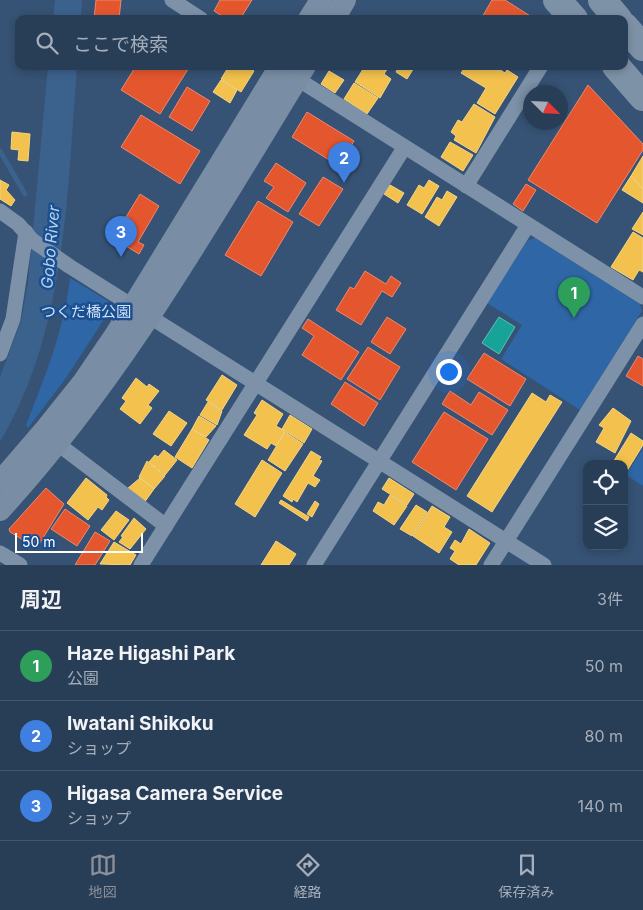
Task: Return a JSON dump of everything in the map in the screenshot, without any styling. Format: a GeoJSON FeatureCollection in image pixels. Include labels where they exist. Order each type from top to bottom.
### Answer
{"type":"FeatureCollection","features":[{"type":"Feature","properties":{"kind":"highway"},"geometry":{"type":"LineString","coordinates":[[602,0],[615,15]]}},
{"type":"Feature","properties":{"kind":"highway"},"geometry":{"type":"LineString","coordinates":[[628,30],[643,47]]}},
{"type":"Feature","properties":{"kind":"highway"},"geometry":{"type":"LineString","coordinates":[[619,70],[643,97]]}},
{"type":"Feature","properties":{"kind":"street"},"geometry":{"type":"LineString","coordinates":[[172,0],[196,15]]}},
{"type":"Feature","properties":{"kind":"street"},"geometry":{"type":"LineString","coordinates":[[312,15],[321,0]]}},
{"type":"Feature","properties":{"kind":"street"},"geometry":{"type":"LineString","coordinates":[[337,15],[346,0]]}},
{"type":"Feature","properties":{"kind":"street"},"geometry":{"type":"LineString","coordinates":[[0,482],[44,431],[140,311],[287,70]]}},
{"type":"Feature","properties":{"kind":"street"},"geometry":{"type":"LineString","coordinates":[[289,70],[404,148],[643,297]]}},
{"type":"Feature","properties":{"kind":"street"},"geometry":{"type":"LineString","coordinates":[[466,186],[538,70]]}},
{"type":"Feature","properties":{"kind":"street"},"geometry":{"type":"LineString","coordinates":[[141,565],[404,148]]}},
{"type":"Feature","properties":{"kind":"street"},"geometry":{"type":"LineString","coordinates":[[0,211],[64,262],[544,565]]}},
{"type":"Feature","properties":{"kind":"street"},"geometry":{"type":"LineString","coordinates":[[314,565],[528,225]]}},
{"type":"Feature","properties":{"kind":"street"},"geometry":{"type":"LineString","coordinates":[[0,353],[13,319],[29,236]]}},
{"type":"Feature","properties":{"kind":"street"},"geometry":{"type":"LineString","coordinates":[[0,510],[58,444],[119,363],[140,311]]}},
{"type":"Feature","properties":{"kind":"street"},"geometry":{"type":"LineString","coordinates":[[491,565],[643,324]]}},
{"type":"Feature","properties":{"kind":"street"},"geometry":{"type":"LineString","coordinates":[[58,444],[166,526]]}},
{"type":"Feature","properties":{"kind":"street"},"geometry":{"type":"LineString","coordinates":[[0,553],[20,565]]}},
{"type":"Feature","properties":{"kind":"green space"},"geometry":{"type":"Polygon","coordinates":[[[535,238],[640,304],[642,311],[580,410],[501,359],[522,325],[487,303],[528,240],[535,238]]]}},
{"type":"Feature","properties":{"kind":"green space","name":"つくだ橋公園"},"geometry":{"type":"Polygon","coordinates":[[[70,278],[108,301],[110,310],[66,378],[28,428],[26,425],[47,371],[58,335],[70,278]]]}},
{"type":"Feature","properties":{"kind":"green space"},"geometry":{"type":"Polygon","coordinates":[[[643,448],[643,486],[628,476],[628,472],[643,448]]]}},
{"type":"Feature","properties":{"kind":"water"},"geometry":{"type":"Polygon","coordinates":[[[55,0],[82,0],[81,15],[53,15],[55,0]]]}},
{"type":"Feature","properties":{"kind":"water","name":"Gobo River"},"geometry":{"type":"Polygon","coordinates":[[[48,70],[77,70],[66,211],[51,307],[39,353],[22,398],[0,442],[0,377],[21,321],[28,283],[48,70]]]}},
{"type":"Feature","properties":{"kind":"building: 住宅"},"geometry":{"type":"Polygon","coordinates":[[[227,70],[254,71],[241,92],[221,79],[227,70]]]}},
{"type":"Feature","properties":{"kind":"building: 住宅"},"geometry":{"type":"Polygon","coordinates":[[[362,70],[386,70],[384,74],[391,79],[380,98],[355,82],[362,70]]]}},
{"type":"Feature","properties":{"kind":"building: 住宅"},"geometry":{"type":"Polygon","coordinates":[[[397,70],[413,70],[407,79],[396,72],[397,70]]]}},
{"type":"Feature","properties":{"kind":"building: 住宅"},"geometry":{"type":"Polygon","coordinates":[[[463,70],[500,70],[505,73],[507,70],[518,77],[495,114],[477,103],[486,88],[461,73],[463,70]]]}},
{"type":"Feature","properties":{"kind":"building: 住宅"},"geometry":{"type":"Polygon","coordinates":[[[329,71],[344,80],[335,93],[321,84],[329,71]]]}},
{"type":"Feature","properties":{"kind":"building: 住宅"},"geometry":{"type":"Polygon","coordinates":[[[221,80],[237,90],[230,103],[213,92],[221,80]]]}},
{"type":"Feature","properties":{"kind":"building: 住宅"},"geometry":{"type":"Polygon","coordinates":[[[354,83],[378,98],[367,114],[344,99],[354,83]]]}},
{"type":"Feature","properties":{"kind":"building: 住宅"},"geometry":{"type":"Polygon","coordinates":[[[474,104],[495,117],[476,153],[454,140],[456,136],[451,132],[458,120],[462,122],[474,104]]]}},
{"type":"Feature","properties":{"kind":"building: 住宅"},"geometry":{"type":"Polygon","coordinates":[[[12,132],[30,134],[28,161],[18,160],[19,150],[11,149],[12,132]]]}},
{"type":"Feature","properties":{"kind":"building: 住宅"},"geometry":{"type":"Polygon","coordinates":[[[450,142],[473,155],[463,171],[441,157],[450,142]]]}},
{"type":"Feature","properties":{"kind":"building: 住宅"},"geometry":{"type":"Polygon","coordinates":[[[643,156],[643,189],[631,176],[643,156]]]}},
{"type":"Feature","properties":{"kind":"building: 住宅"},"geometry":{"type":"Polygon","coordinates":[[[631,176],[643,189],[643,203],[622,190],[631,176]]]}},
{"type":"Feature","properties":{"kind":"building: 住宅"},"geometry":{"type":"Polygon","coordinates":[[[0,180],[9,185],[6,190],[15,200],[11,206],[0,199],[0,180]]]}},
{"type":"Feature","properties":{"kind":"building: 住宅"},"geometry":{"type":"Polygon","coordinates":[[[429,180],[439,186],[422,214],[407,205],[419,185],[424,188],[429,180]]]}},
{"type":"Feature","properties":{"kind":"building: 住宅"},"geometry":{"type":"Polygon","coordinates":[[[390,185],[404,193],[398,203],[384,194],[390,185]]]}},
{"type":"Feature","properties":{"kind":"building: 住宅"},"geometry":{"type":"Polygon","coordinates":[[[447,191],[457,197],[439,226],[425,217],[437,197],[442,200],[447,191]]]}},
{"type":"Feature","properties":{"kind":"building: 住宅"},"geometry":{"type":"Polygon","coordinates":[[[643,212],[643,235],[632,229],[643,212]]]}},
{"type":"Feature","properties":{"kind":"building: 住宅"},"geometry":{"type":"Polygon","coordinates":[[[633,232],[643,238],[643,272],[639,270],[633,280],[611,267],[633,232]]]}},
{"type":"Feature","properties":{"kind":"building: 住宅"},"geometry":{"type":"Polygon","coordinates":[[[222,375],[237,385],[222,410],[206,400],[222,375]]]}},
{"type":"Feature","properties":{"kind":"building: 住宅"},"geometry":{"type":"Polygon","coordinates":[[[136,378],[147,387],[149,384],[159,391],[148,405],[152,408],[140,424],[120,409],[126,401],[122,398],[136,378]]]}},
{"type":"Feature","properties":{"kind":"building: 住宅"},"geometry":{"type":"Polygon","coordinates":[[[532,393],[546,402],[550,395],[562,402],[492,512],[467,496],[532,393]]]}},
{"type":"Feature","properties":{"kind":"building: 住宅"},"geometry":{"type":"Polygon","coordinates":[[[262,400],[283,414],[276,426],[285,431],[276,446],[271,443],[267,449],[244,435],[257,415],[254,413],[262,400]]]}},
{"type":"Feature","properties":{"kind":"building: 住宅"},"geometry":{"type":"Polygon","coordinates":[[[208,402],[222,411],[217,425],[200,415],[208,402]]]}},
{"type":"Feature","properties":{"kind":"building: 住宅"},"geometry":{"type":"Polygon","coordinates":[[[613,408],[631,421],[615,453],[596,442],[604,428],[599,425],[613,408]]]}},
{"type":"Feature","properties":{"kind":"building: 住宅"},"geometry":{"type":"Polygon","coordinates":[[[169,411],[187,423],[171,446],[153,434],[169,411]]]}},
{"type":"Feature","properties":{"kind":"building: 住宅"},"geometry":{"type":"Polygon","coordinates":[[[290,415],[312,429],[304,443],[282,429],[290,415]]]}},
{"type":"Feature","properties":{"kind":"building: 住宅"},"geometry":{"type":"Polygon","coordinates":[[[199,416],[216,426],[206,437],[192,429],[199,416]]]}},
{"type":"Feature","properties":{"kind":"building: 住宅"},"geometry":{"type":"Polygon","coordinates":[[[192,429],[209,440],[192,468],[175,457],[192,429]]]}},
{"type":"Feature","properties":{"kind":"building: 住宅"},"geometry":{"type":"Polygon","coordinates":[[[285,432],[303,444],[285,471],[268,460],[285,432]]]}},
{"type":"Feature","properties":{"kind":"building: 住宅"},"geometry":{"type":"Polygon","coordinates":[[[631,433],[643,441],[643,445],[628,469],[628,460],[614,460],[631,433]]]}},
{"type":"Feature","properties":{"kind":"building: 住宅"},"geometry":{"type":"Polygon","coordinates":[[[164,450],[177,460],[165,475],[149,462],[155,455],[158,457],[164,450]]]}},
{"type":"Feature","properties":{"kind":"building: 住宅"},"geometry":{"type":"Polygon","coordinates":[[[311,451],[321,457],[319,460],[322,461],[313,476],[320,480],[315,487],[308,483],[297,502],[293,499],[292,502],[283,496],[311,451]]]}},
{"type":"Feature","properties":{"kind":"building: 住宅"},"geometry":{"type":"Polygon","coordinates":[[[262,460],[282,473],[255,517],[235,504],[262,460]]]}},
{"type":"Feature","properties":{"kind":"building: 住宅"},"geometry":{"type":"Polygon","coordinates":[[[147,461],[165,476],[154,489],[139,477],[147,461]]]}},
{"type":"Feature","properties":{"kind":"building: 住宅"},"geometry":{"type":"Polygon","coordinates":[[[86,478],[107,495],[106,497],[109,500],[102,510],[98,507],[88,520],[67,503],[86,478]]]}},
{"type":"Feature","properties":{"kind":"building: 住宅"},"geometry":{"type":"Polygon","coordinates":[[[140,478],[154,489],[144,503],[127,489],[140,478]]]}},
{"type":"Feature","properties":{"kind":"building: 住宅"},"geometry":{"type":"Polygon","coordinates":[[[389,478],[414,494],[407,505],[382,489],[389,478]]]}},
{"type":"Feature","properties":{"kind":"building: 住宅"},"geometry":{"type":"Polygon","coordinates":[[[390,495],[407,506],[394,525],[373,511],[378,502],[384,505],[390,495]]]}},
{"type":"Feature","properties":{"kind":"building: 住宅"},"geometry":{"type":"Polygon","coordinates":[[[281,500],[309,517],[307,521],[279,503],[281,500]]]}},
{"type":"Feature","properties":{"kind":"building: 住宅"},"geometry":{"type":"Polygon","coordinates":[[[315,501],[319,504],[312,517],[307,514],[315,501]]]}},
{"type":"Feature","properties":{"kind":"building: 住宅"},"geometry":{"type":"Polygon","coordinates":[[[416,505],[427,512],[412,536],[400,529],[416,505]]]}},
{"type":"Feature","properties":{"kind":"building: 住宅"},"geometry":{"type":"Polygon","coordinates":[[[432,506],[450,517],[444,527],[452,532],[439,553],[413,536],[432,506]]]}},
{"type":"Feature","properties":{"kind":"building: 住宅"},"geometry":{"type":"Polygon","coordinates":[[[116,511],[129,520],[114,540],[101,530],[116,511]]]}},
{"type":"Feature","properties":{"kind":"building: 住宅"},"geometry":{"type":"Polygon","coordinates":[[[134,518],[146,529],[130,549],[119,542],[134,518]]]}},
{"type":"Feature","properties":{"kind":"building: 住宅"},"geometry":{"type":"Polygon","coordinates":[[[469,529],[490,543],[476,565],[459,565],[450,559],[455,551],[450,548],[455,540],[461,544],[469,529]]]}},
{"type":"Feature","properties":{"kind":"building: 住宅"},"geometry":{"type":"Polygon","coordinates":[[[276,541],[296,554],[289,565],[261,565],[276,541]]]}},
{"type":"Feature","properties":{"kind":"building: 住宅"},"geometry":{"type":"Polygon","coordinates":[[[114,542],[136,555],[130,565],[100,564],[114,542]]]}},
{"type":"Feature","properties":{"kind":"building: 商業"},"geometry":{"type":"Polygon","coordinates":[[[96,0],[121,0],[119,15],[94,15],[96,0]]]}},
{"type":"Feature","properties":{"kind":"building: 商業"},"geometry":{"type":"Polygon","coordinates":[[[220,0],[252,0],[243,15],[220,15],[214,11],[220,0]]]}},
{"type":"Feature","properties":{"kind":"building: 商業"},"geometry":{"type":"Polygon","coordinates":[[[492,0],[505,0],[529,15],[483,15],[492,0]]]}},
{"type":"Feature","properties":{"kind":"building: 商業"},"geometry":{"type":"Polygon","coordinates":[[[134,70],[188,70],[160,114],[121,90],[134,70]]]}},
{"type":"Feature","properties":{"kind":"building: 商業"},"geometry":{"type":"Polygon","coordinates":[[[588,85],[643,144],[643,150],[597,223],[528,180],[560,130],[568,130],[568,117],[588,85]]]}},
{"type":"Feature","properties":{"kind":"building: 商業"},"geometry":{"type":"Polygon","coordinates":[[[187,87],[210,101],[192,131],[169,117],[187,87]]]}},
{"type":"Feature","properties":{"kind":"building: 商業"},"geometry":{"type":"Polygon","coordinates":[[[307,112],[354,141],[339,166],[292,137],[307,112]]]}},
{"type":"Feature","properties":{"kind":"building: 商業"},"geometry":{"type":"Polygon","coordinates":[[[141,115],[200,151],[180,184],[121,147],[141,115]]]}},
{"type":"Feature","properties":{"kind":"building: 商業"},"geometry":{"type":"Polygon","coordinates":[[[276,163],[306,183],[288,212],[266,198],[274,187],[264,181],[276,163]]]}},
{"type":"Feature","properties":{"kind":"building: 商業"},"geometry":{"type":"Polygon","coordinates":[[[323,177],[343,189],[319,226],[299,214],[323,177]]]}},
{"type":"Feature","properties":{"kind":"building: 商業"},"geometry":{"type":"Polygon","coordinates":[[[526,184],[536,190],[523,211],[513,204],[526,184]]]}},
{"type":"Feature","properties":{"kind":"building: 商業"},"geometry":{"type":"Polygon","coordinates":[[[140,194],[159,206],[138,242],[144,245],[139,254],[126,246],[124,250],[111,242],[140,194]]]}},
{"type":"Feature","properties":{"kind":"building: 商業"},"geometry":{"type":"Polygon","coordinates":[[[258,201],[293,222],[261,276],[225,255],[258,201]]]}},
{"type":"Feature","properties":{"kind":"building: 商業"},"geometry":{"type":"Polygon","coordinates":[[[365,271],[386,284],[391,276],[401,283],[392,297],[382,291],[361,325],[336,310],[350,287],[354,289],[365,271]]]}},
{"type":"Feature","properties":{"kind":"building: 商業"},"geometry":{"type":"Polygon","coordinates":[[[387,317],[406,329],[390,354],[371,342],[387,317]]]}},
{"type":"Feature","properties":{"kind":"building: 商業"},"geometry":{"type":"Polygon","coordinates":[[[308,319],[359,352],[341,380],[302,355],[314,336],[302,328],[308,319]]]}},
{"type":"Feature","properties":{"kind":"building: 商業"},"geometry":{"type":"Polygon","coordinates":[[[368,347],[400,367],[380,400],[347,379],[368,347]]]}},
{"type":"Feature","properties":{"kind":"building: 商業"},"geometry":{"type":"Polygon","coordinates":[[[484,353],[526,379],[510,406],[467,379],[484,353]]]}},
{"type":"Feature","properties":{"kind":"building: 商業"},"geometry":{"type":"Polygon","coordinates":[[[638,356],[643,359],[643,386],[626,376],[638,356]]]}},
{"type":"Feature","properties":{"kind":"building: 商業"},"geometry":{"type":"Polygon","coordinates":[[[345,382],[378,403],[364,426],[331,404],[345,382]]]}},
{"type":"Feature","properties":{"kind":"building: 商業"},"geometry":{"type":"Polygon","coordinates":[[[450,391],[471,405],[479,392],[508,410],[492,435],[442,404],[450,391]]]}},
{"type":"Feature","properties":{"kind":"building: 商業"},"geometry":{"type":"Polygon","coordinates":[[[444,412],[488,439],[456,490],[412,462],[444,412]]]}},
{"type":"Feature","properties":{"kind":"building: 商業"},"geometry":{"type":"Polygon","coordinates":[[[46,488],[64,504],[38,546],[25,538],[23,540],[10,532],[9,529],[46,488]]]}},
{"type":"Feature","properties":{"kind":"building: 商業"},"geometry":{"type":"Polygon","coordinates":[[[65,509],[90,526],[77,546],[51,529],[65,509]]]}},
{"type":"Feature","properties":{"kind":"building: 商業"},"geometry":{"type":"Polygon","coordinates":[[[95,532],[110,541],[95,565],[75,565],[95,532]]]}},
{"type":"Feature","properties":{"kind":"building: 公共"},"geometry":{"type":"Polygon","coordinates":[[[499,317],[515,327],[499,354],[482,343],[499,317]]]}},
{"type":"Feature","properties":{"kind":"waterway"},"geometry":{"type":"LineString","coordinates":[[0,151],[25,194]]}},
{"type":"Feature","properties":{"kind":"place","name":"Iwatani Shikoku"},"geometry":{"type":"Point","coordinates":[344,183]}},
{"type":"Feature","properties":{"kind":"place","name":"Higasa Camera Service"},"geometry":{"type":"Point","coordinates":[121,257]}},
{"type":"Feature","properties":{"kind":"place","name":"Haze Higashi Park"},"geometry":{"type":"Point","coordinates":[574,318]}}]}
